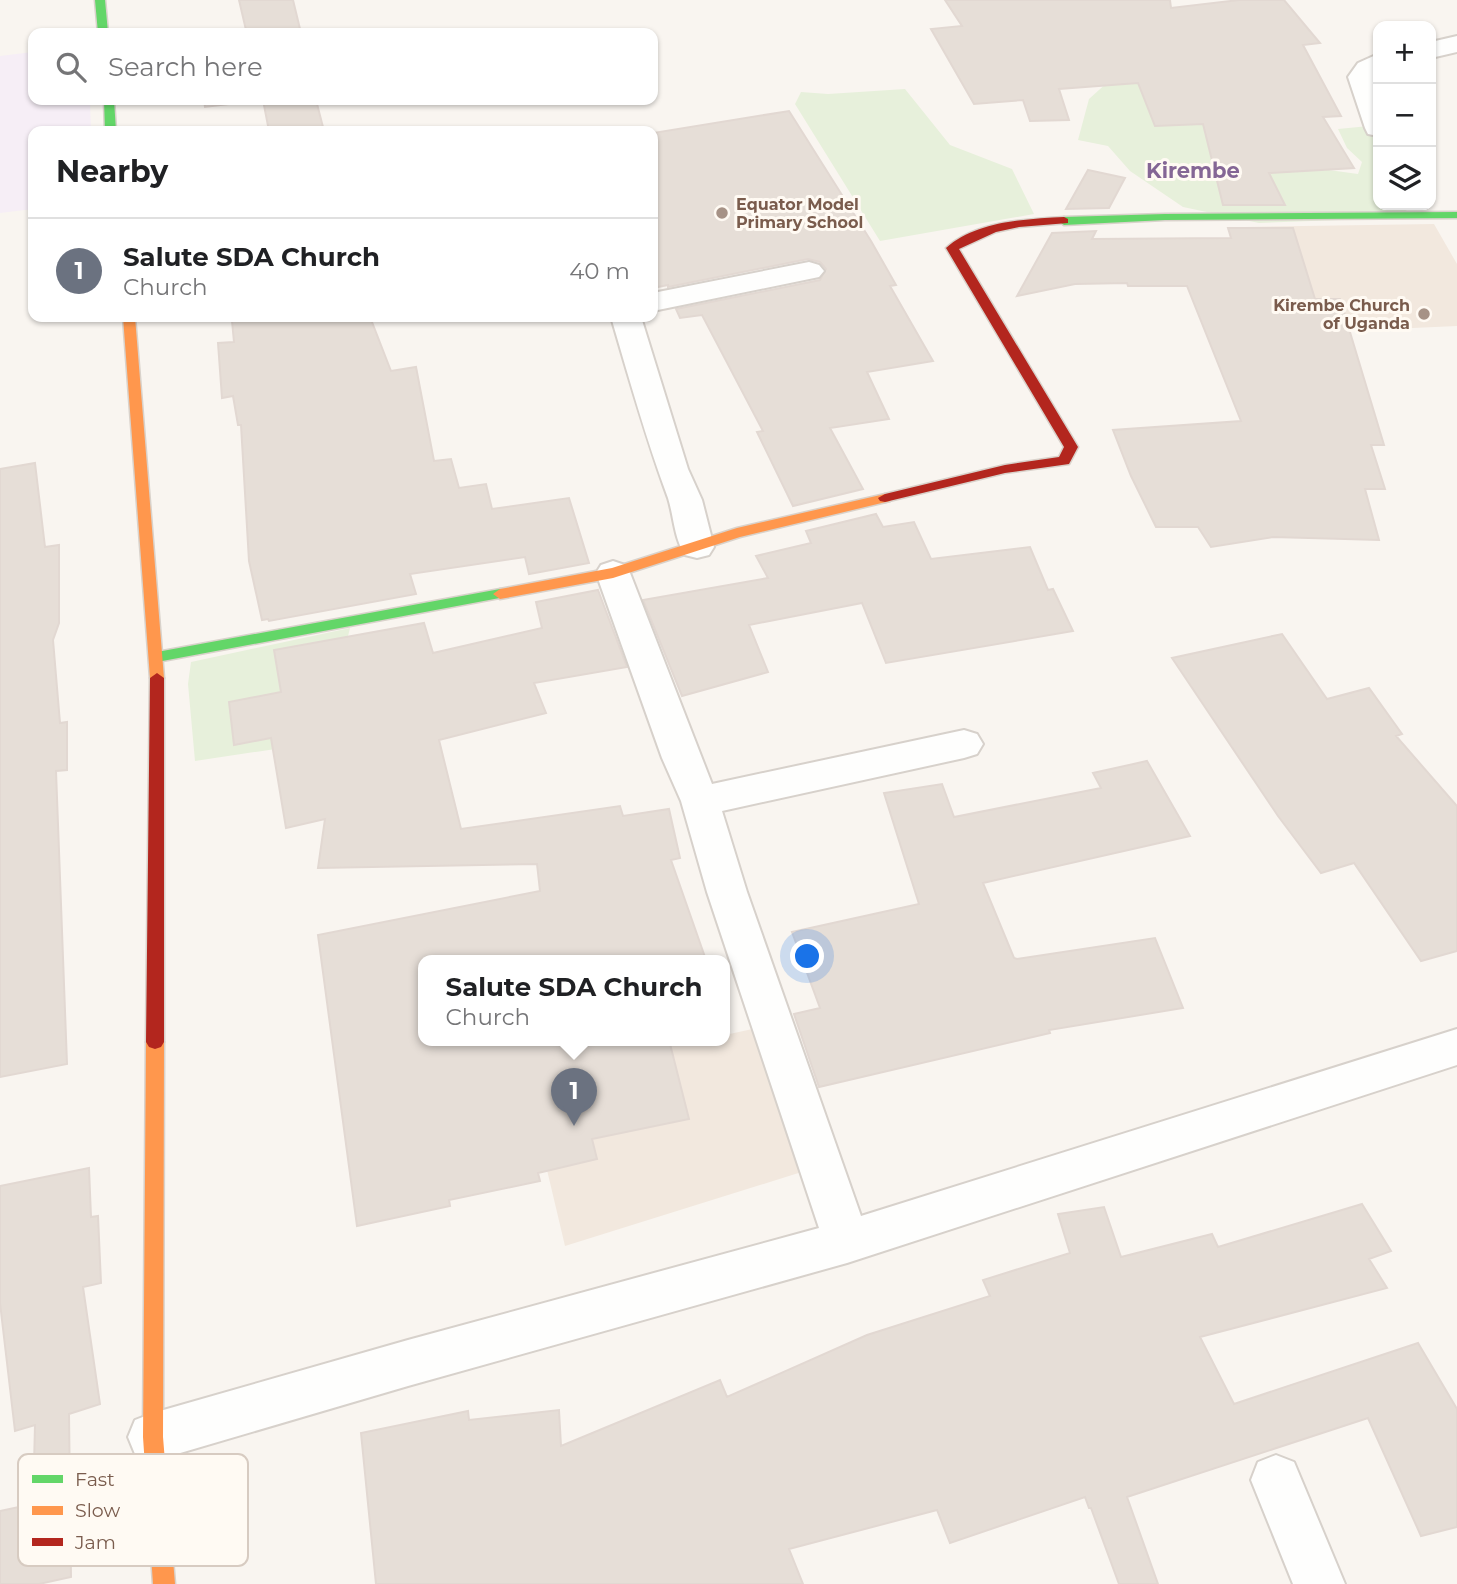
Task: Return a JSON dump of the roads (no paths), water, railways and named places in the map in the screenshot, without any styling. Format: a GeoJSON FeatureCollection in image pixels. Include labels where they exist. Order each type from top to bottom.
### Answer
{"type":"FeatureCollection","features":[{"type":"Feature","properties":{"kind":"street"},"geometry":{"type":"LineString","coordinates":[[100,0],[103,28]]}},
{"type":"Feature","properties":{"kind":"street"},"geometry":{"type":"LineString","coordinates":[[1436,49],[1457,44]]}},
{"type":"Feature","properties":{"kind":"street"},"geometry":{"type":"LineString","coordinates":[[1373,65],[1367,68],[1361,78],[1373,113]]}},
{"type":"Feature","properties":{"kind":"street"},"geometry":{"type":"LineString","coordinates":[[109,105],[111,126]]}},
{"type":"Feature","properties":{"kind":"street"},"geometry":{"type":"LineString","coordinates":[[157,657],[613,573],[737,533],[1005,469],[1064,461],[1071,447],[952,248],[992,229],[1019,223],[1165,217],[1415,210],[1457,215]]}},
{"type":"Feature","properties":{"kind":"street"},"geometry":{"type":"LineString","coordinates":[[658,301],[809,271]]}},
{"type":"Feature","properties":{"kind":"street"},"geometry":{"type":"LineString","coordinates":[[129,322],[157,657],[154,1454]]}},
{"type":"Feature","properties":{"kind":"street"},"geometry":{"type":"LineString","coordinates":[[628,322],[672,469],[685,500],[697,547]]}},
{"type":"Feature","properties":{"kind":"street"},"geometry":{"type":"LineString","coordinates":[[613,573],[681,758],[700,801],[727,892],[847,1242]]}},
{"type":"Feature","properties":{"kind":"street"},"geometry":{"type":"LineString","coordinates":[[700,801],[964,744]]}},
{"type":"Feature","properties":{"kind":"street"},"geometry":{"type":"LineString","coordinates":[[153,1437],[847,1242],[1457,1047]]}},
{"type":"Feature","properties":{"kind":"street"},"geometry":{"type":"LineString","coordinates":[[1276,1479],[1319,1584]]}},
{"type":"Feature","properties":{"kind":"street"},"geometry":{"type":"LineString","coordinates":[[163,1566],[164,1584]]}},
{"type":"Feature","properties":{"kind":"place","name":"Equator Model Primary School"},"geometry":{"type":"Point","coordinates":[722,213]}},
{"type":"Feature","properties":{"kind":"place","name":"Kirembe Church of Uganda"},"geometry":{"type":"Point","coordinates":[1424,314]}},
{"type":"Feature","properties":{"kind":"place","name":"Salute SDA Church"},"geometry":{"type":"Point","coordinates":[574,1126]}},
{"type":"Feature","properties":{"kind":"district","name":"Kirembe"},"geometry":{"type":"Point","coordinates":[1193,170]}}]}
